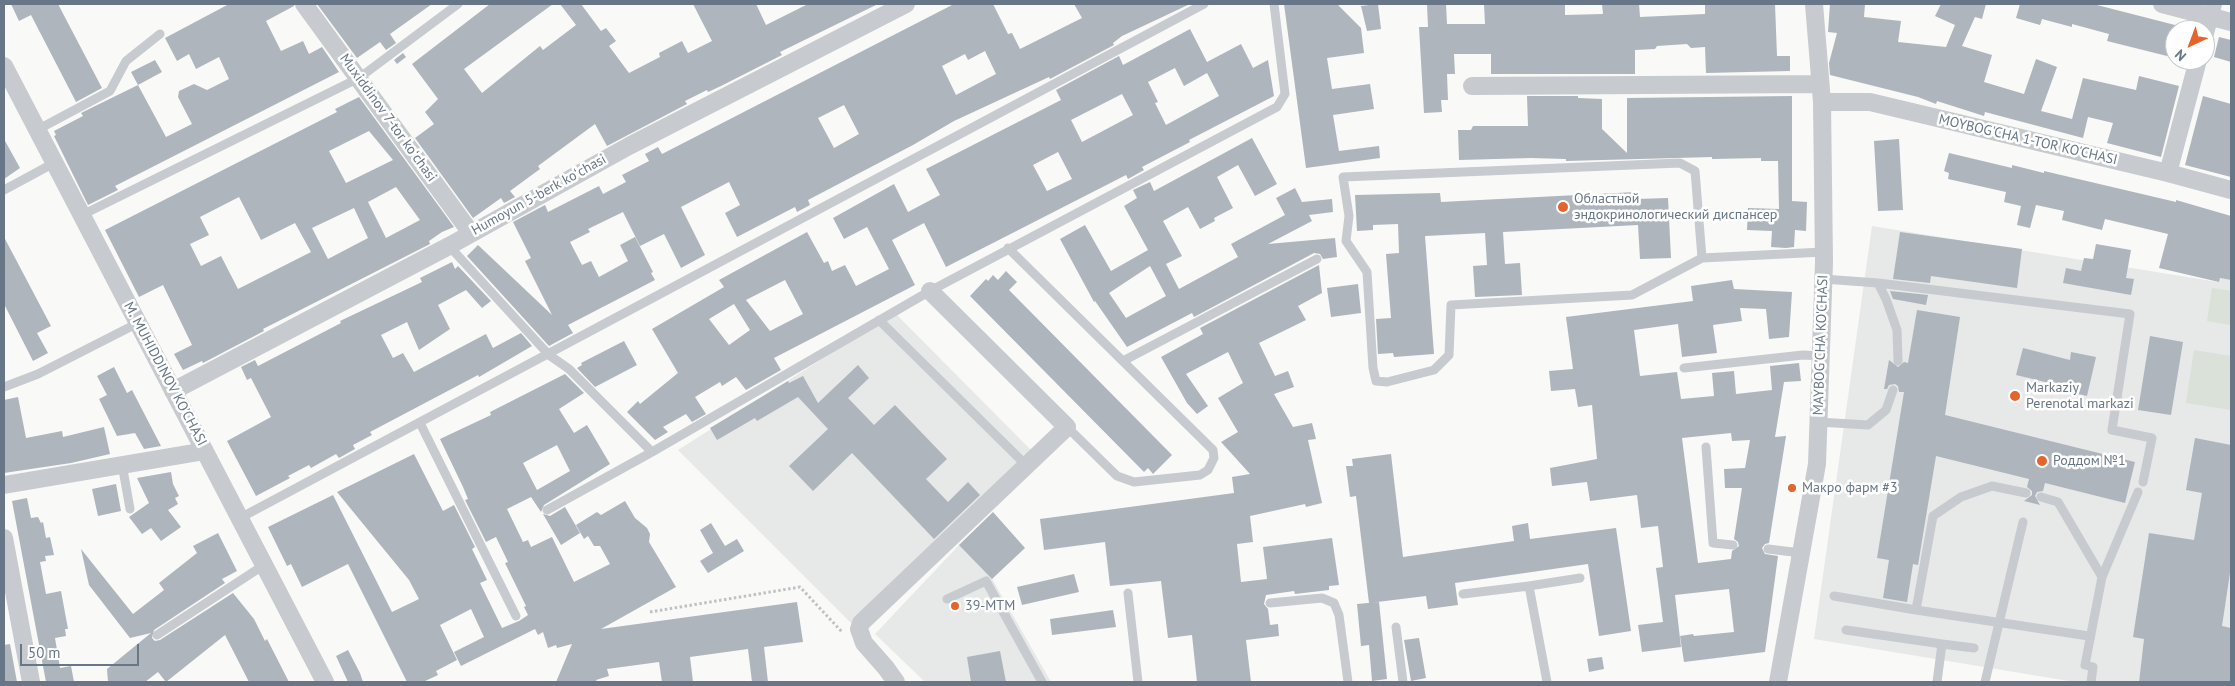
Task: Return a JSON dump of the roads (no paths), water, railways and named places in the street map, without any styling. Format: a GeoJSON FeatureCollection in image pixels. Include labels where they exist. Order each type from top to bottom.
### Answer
{"type":"FeatureCollection","features":[{"type":"Feature","properties":{"kind":"street","name":"Muxiddinov 7-tor koʻchasi"},"geometry":{"type":"LineString","coordinates":[[304,4],[471,233]]}},
{"type":"Feature","properties":{"kind":"street","name":"Humoyun 5-berk koʻchasi"},"geometry":{"type":"LineString","coordinates":[[174,391],[449,246],[629,146],[906,4]]}},
{"type":"Feature","properties":{"kind":"street","name":"MAYBOG'CHA KO'CHASI"},"geometry":{"type":"LineString","coordinates":[[1778,682],[1817,464],[1824,252],[1822,102],[1814,4]]}},
{"type":"Feature","properties":{"kind":"street"},"geometry":{"type":"LineString","coordinates":[[2162,4],[2209,18],[2231,22]]}},
{"type":"Feature","properties":{"kind":"street","name":"M. MUHIDDINOV KO'CHASI"},"geometry":{"type":"LineString","coordinates":[[4,66],[325,682]]}},
{"type":"Feature","properties":{"kind":"street"},"geometry":{"type":"LineString","coordinates":[[2168,173],[2195,70]]}},
{"type":"Feature","properties":{"kind":"street"},"geometry":{"type":"LineString","coordinates":[[1472,86],[1820,84]]}},
{"type":"Feature","properties":{"kind":"street","name":"MOYBOG'CHA 1-TOR KO'CHASI"},"geometry":{"type":"LineString","coordinates":[[1822,102],[1870,102],[2168,173],[2231,190]]}},
{"type":"Feature","properties":{"kind":"street"},"geometry":{"type":"LineString","coordinates":[[896,682],[864,643],[859,629],[861,623],[1067,426],[930,291]]}},
{"type":"Feature","properties":{"kind":"street"},"geometry":{"type":"LineString","coordinates":[[4,485],[205,451]]}},
{"type":"Feature","properties":{"kind":"street"},"geometry":{"type":"LineString","coordinates":[[4,538],[31,682]]}},
{"type":"Feature","properties":{"kind":"lane"},"geometry":{"type":"LineString","coordinates":[[82,215],[358,78],[458,4]]}},
{"type":"Feature","properties":{"kind":"lane"},"geometry":{"type":"LineString","coordinates":[[240,518],[549,355],[1204,4]]}},
{"type":"Feature","properties":{"kind":"lane"},"geometry":{"type":"LineString","coordinates":[[547,510],[652,452],[930,291],[1277,107],[1285,94],[1274,4]]}},
{"type":"Feature","properties":{"kind":"lane"},"geometry":{"type":"LineString","coordinates":[[37,130],[110,90],[126,62],[160,34]]}},
{"type":"Feature","properties":{"kind":"lane"},"geometry":{"type":"LineString","coordinates":[[4,190],[54,163]]}},
{"type":"Feature","properties":{"kind":"lane"},"geometry":{"type":"LineString","coordinates":[[1702,258],[1695,171],[1680,164],[1343,177],[1349,216],[1346,241],[1367,272],[1373,368],[1376,381],[1388,382],[1434,370],[1449,355],[1452,305],[1632,295],[1702,258],[1824,252]]}},
{"type":"Feature","properties":{"kind":"lane"},"geometry":{"type":"LineString","coordinates":[[449,246],[549,355],[570,369],[652,452]]}},
{"type":"Feature","properties":{"kind":"lane"},"geometry":{"type":"LineString","coordinates":[[1008,248],[1213,450],[1214,458],[1208,470],[1200,475],[1134,482],[1117,476],[1067,426]]}},
{"type":"Feature","properties":{"kind":"lane"},"geometry":{"type":"LineString","coordinates":[[1123,361],[1317,259]]}},
{"type":"Feature","properties":{"kind":"lane"},"geometry":{"type":"LineString","coordinates":[[1823,279],[1878,283],[2130,314],[2112,430],[2152,438],[2143,482]]}},
{"type":"Feature","properties":{"kind":"lane"},"geometry":{"type":"LineString","coordinates":[[1878,283],[1886,299],[1896,330],[1898,362]]}},
{"type":"Feature","properties":{"kind":"lane"},"geometry":{"type":"LineString","coordinates":[[879,320],[1027,466]]}},
{"type":"Feature","properties":{"kind":"lane"},"geometry":{"type":"LineString","coordinates":[[4,387],[38,374],[138,323]]}},
{"type":"Feature","properties":{"kind":"lane"},"geometry":{"type":"LineString","coordinates":[[1684,368],[1803,356],[1821,356]]}},
{"type":"Feature","properties":{"kind":"lane"},"geometry":{"type":"LineString","coordinates":[[1818,422],[1868,426],[1886,410],[1893,390]]}},
{"type":"Feature","properties":{"kind":"lane"},"geometry":{"type":"LineString","coordinates":[[420,423],[516,616]]}},
{"type":"Feature","properties":{"kind":"lane"},"geometry":{"type":"LineString","coordinates":[[1706,446],[1713,543],[1733,546]]}},
{"type":"Feature","properties":{"kind":"lane"},"geometry":{"type":"LineString","coordinates":[[122,464],[130,510]]}},
{"type":"Feature","properties":{"kind":"lane"},"geometry":{"type":"LineString","coordinates":[[1916,610],[1934,516],[1961,497],[1992,486],[2026,493]]}},
{"type":"Feature","properties":{"kind":"lane"},"geometry":{"type":"LineString","coordinates":[[2091,682],[2093,666],[2085,665],[2089,636],[2102,577],[2138,492]]}},
{"type":"Feature","properties":{"kind":"lane"},"geometry":{"type":"LineString","coordinates":[[2041,497],[2058,502],[2102,577]]}},
{"type":"Feature","properties":{"kind":"lane"},"geometry":{"type":"LineString","coordinates":[[1985,682],[2023,522]]}},
{"type":"Feature","properties":{"kind":"lane"},"geometry":{"type":"LineString","coordinates":[[1768,549],[1801,553]]}},
{"type":"Feature","properties":{"kind":"lane"},"geometry":{"type":"LineString","coordinates":[[157,635],[264,565]]}},
{"type":"Feature","properties":{"kind":"lane"},"geometry":{"type":"LineString","coordinates":[[1463,594],[1580,578]]}},
{"type":"Feature","properties":{"kind":"lane"},"geometry":{"type":"LineString","coordinates":[[947,599],[986,581],[1042,682]]}},
{"type":"Feature","properties":{"kind":"lane"},"geometry":{"type":"LineString","coordinates":[[1529,586],[1547,682]]}},
{"type":"Feature","properties":{"kind":"lane"},"geometry":{"type":"LineString","coordinates":[[1128,593],[1138,682]]}},
{"type":"Feature","properties":{"kind":"lane"},"geometry":{"type":"LineString","coordinates":[[1834,596],[2089,636]]}},
{"type":"Feature","properties":{"kind":"lane"},"geometry":{"type":"LineString","coordinates":[[1270,603],[1322,598],[1334,603],[1339,615],[1348,682]]}},
{"type":"Feature","properties":{"kind":"lane"},"geometry":{"type":"LineString","coordinates":[[1396,628],[1403,682]]}},
{"type":"Feature","properties":{"kind":"lane"},"geometry":{"type":"LineString","coordinates":[[1846,630],[1974,648]]}},
{"type":"Feature","properties":{"kind":"lane"},"geometry":{"type":"LineString","coordinates":[[1937,682],[1942,644]]}},
{"type":"Feature","properties":{"kind":"place","name":"Областной эндокринологический диспансер"},"geometry":{"type":"Point","coordinates":[1563,207]}},
{"type":"Feature","properties":{"kind":"place","name":"Markaziy Perenotal markazi"},"geometry":{"type":"Point","coordinates":[2015,396]}},
{"type":"Feature","properties":{"kind":"place","name":"Роддом №1"},"geometry":{"type":"Point","coordinates":[2042,461]}},
{"type":"Feature","properties":{"kind":"place","name":"Макро фарм #3"},"geometry":{"type":"Point","coordinates":[1792,488]}},
{"type":"Feature","properties":{"kind":"place","name":"39-MTM"},"geometry":{"type":"Point","coordinates":[955,606]}}]}
